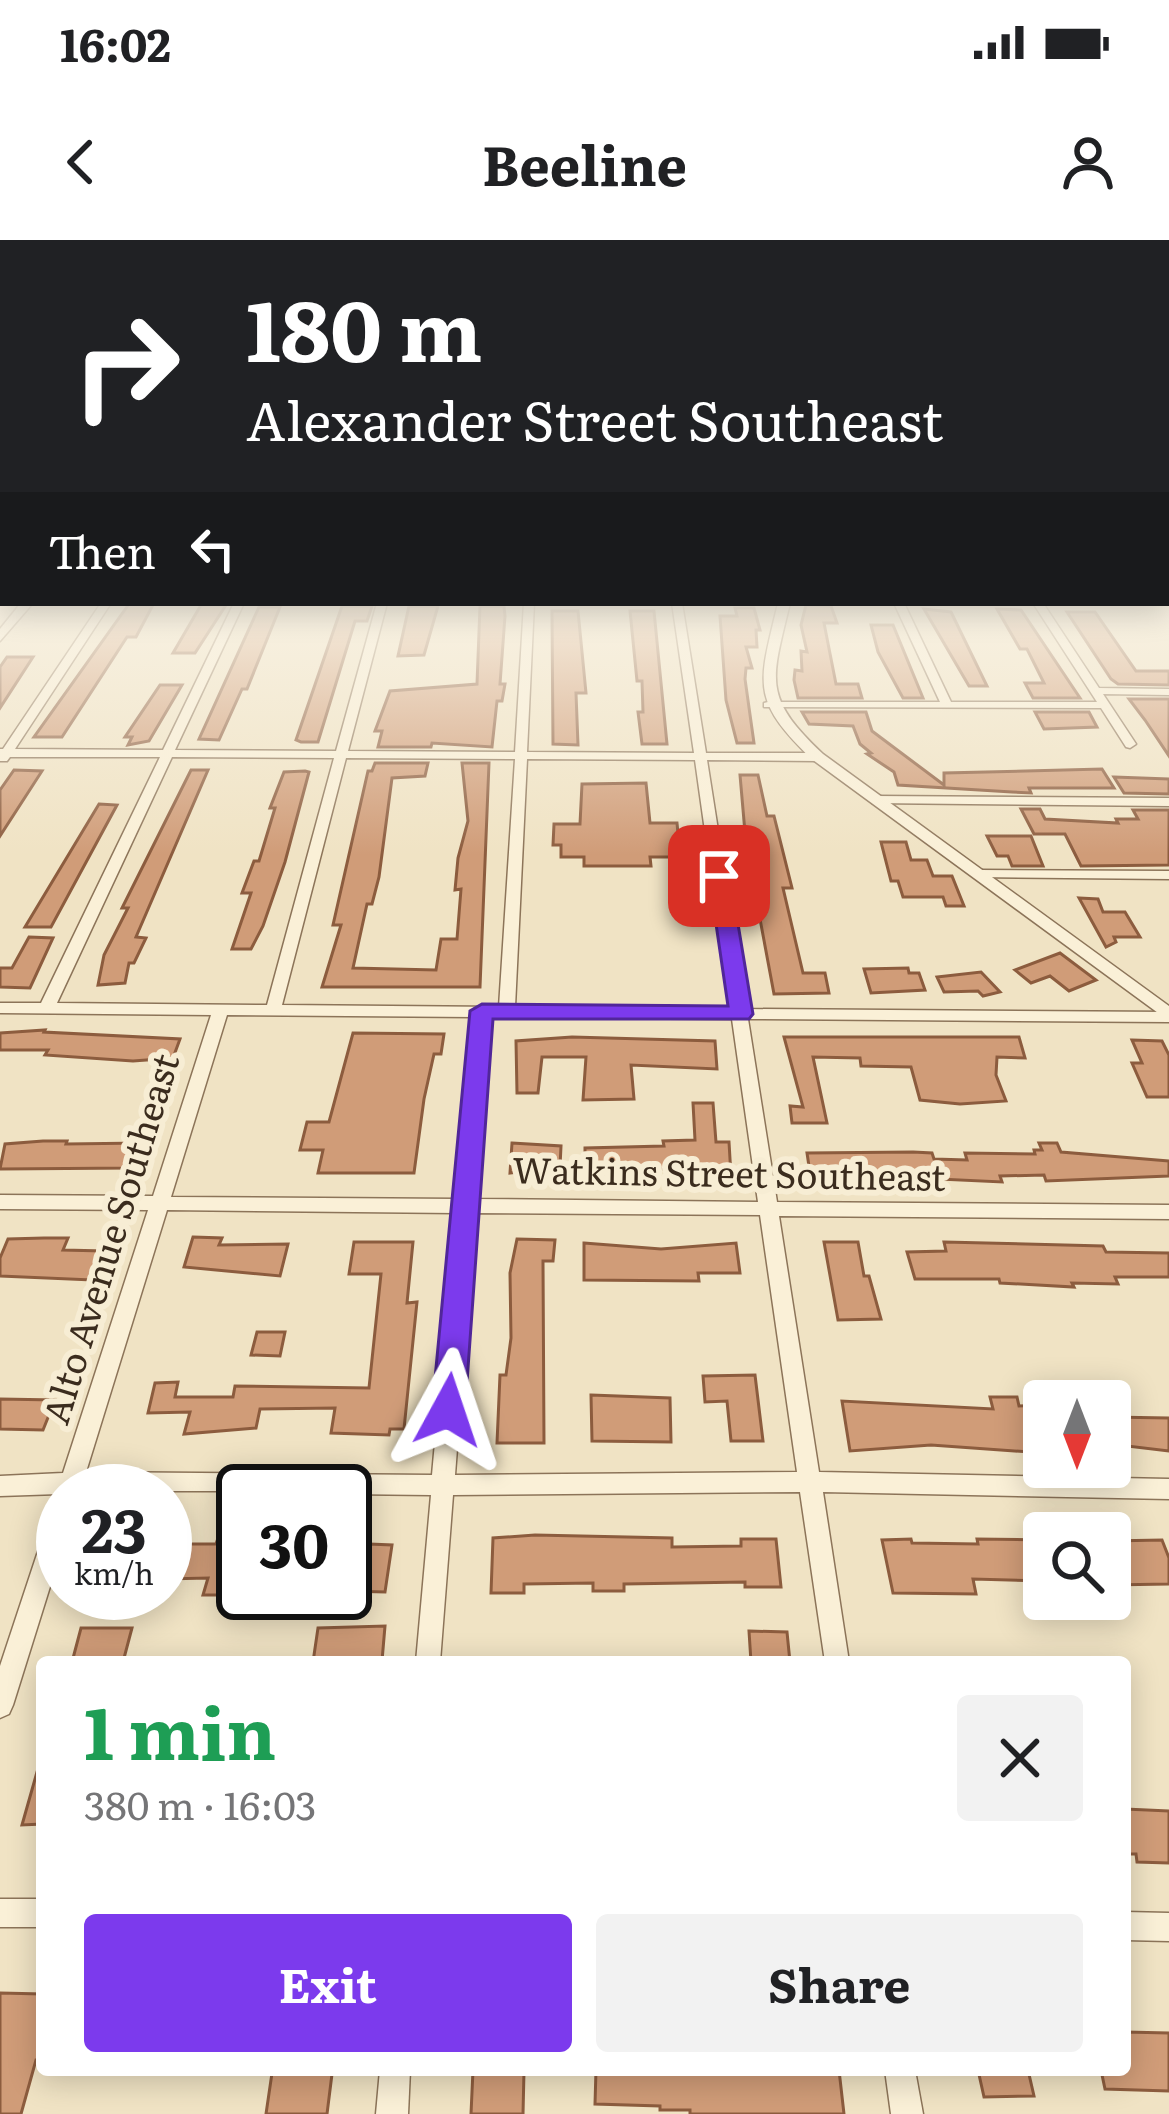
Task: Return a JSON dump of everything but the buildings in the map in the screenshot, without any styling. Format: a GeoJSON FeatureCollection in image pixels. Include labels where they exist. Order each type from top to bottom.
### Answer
{"type":"FeatureCollection","features":[{"type":"Feature","properties":{"kind":"street"},"geometry":{"type":"LineString","coordinates":[[2,756],[54,679]]}},
{"type":"Feature","properties":{"kind":"street"},"geometry":{"type":"LineString","coordinates":[[47,1008],[203,679]]}},
{"type":"Feature","properties":{"kind":"street"},"geometry":{"type":"LineString","coordinates":[[273,1010],[361,679]]}},
{"type":"Feature","properties":{"kind":"street"},"geometry":{"type":"LineString","coordinates":[[507,1012],[525,679]]}},
{"type":"Feature","properties":{"kind":"street"},"geometry":{"type":"LineString","coordinates":[[688,679],[836,1656]]}},
{"type":"Feature","properties":{"kind":"street"},"geometry":{"type":"LineString","coordinates":[[768,679],[768,705],[818,757],[1169,1016]]}},
{"type":"Feature","properties":{"kind":"street"},"geometry":{"type":"LineString","coordinates":[[935,679],[947,704]]}},
{"type":"Feature","properties":{"kind":"street"},"geometry":{"type":"LineString","coordinates":[[1088,679],[1130,744]]}},
{"type":"Feature","properties":{"kind":"street"},"geometry":{"type":"LineString","coordinates":[[1095,691],[1169,692]]}},
{"type":"Feature","properties":{"kind":"street"},"geometry":{"type":"LineString","coordinates":[[768,705],[1105,705]]}},
{"type":"Feature","properties":{"kind":"street"},"geometry":{"type":"LineString","coordinates":[[2,756],[818,757]]}},
{"type":"Feature","properties":{"kind":"street"},"geometry":{"type":"LineString","coordinates":[[876,800],[1169,802]]}},
{"type":"Feature","properties":{"kind":"street"},"geometry":{"type":"LineString","coordinates":[[980,874],[1169,875]]}},
{"type":"Feature","properties":{"kind":"street"},"geometry":{"type":"LineString","coordinates":[[0,1008],[1169,1016]]}},
{"type":"Feature","properties":{"kind":"street","name":"Alto Avenue Southeast"},"geometry":{"type":"LineString","coordinates":[[77,1464],[221,1008]]}},
{"type":"Feature","properties":{"kind":"street"},"geometry":{"type":"LineString","coordinates":[[429,1656],[482,1011]]}},
{"type":"Feature","properties":{"kind":"street","name":"Watkins Street Southeast"},"geometry":{"type":"LineString","coordinates":[[0,1202],[1169,1212]]}},
{"type":"Feature","properties":{"kind":"street"},"geometry":{"type":"LineString","coordinates":[[192,1486],[810,1483],[1169,1489]]}},
{"type":"Feature","properties":{"kind":"street"},"geometry":{"type":"LineString","coordinates":[[0,1486],[36,1486]]}},
{"type":"Feature","properties":{"kind":"street"},"geometry":{"type":"LineString","coordinates":[[0,1705],[36,1593]]}},
{"type":"Feature","properties":{"kind":"street"},"geometry":{"type":"LineString","coordinates":[[0,1912],[36,1913]]}},
{"type":"Feature","properties":{"kind":"street"},"geometry":{"type":"LineString","coordinates":[[1131,1926],[1169,1927]]}},
{"type":"Feature","properties":{"kind":"street"},"geometry":{"type":"LineString","coordinates":[[392,2114],[395,2076]]}},
{"type":"Feature","properties":{"kind":"street"},"geometry":{"type":"LineString","coordinates":[[901,2076],[907,2114]]}},
{"type":"Feature","properties":{"kind":"route"},"geometry":{"type":"LineString","coordinates":[[448,1410],[482,1011],[741,1014],[719,876]]}}]}
